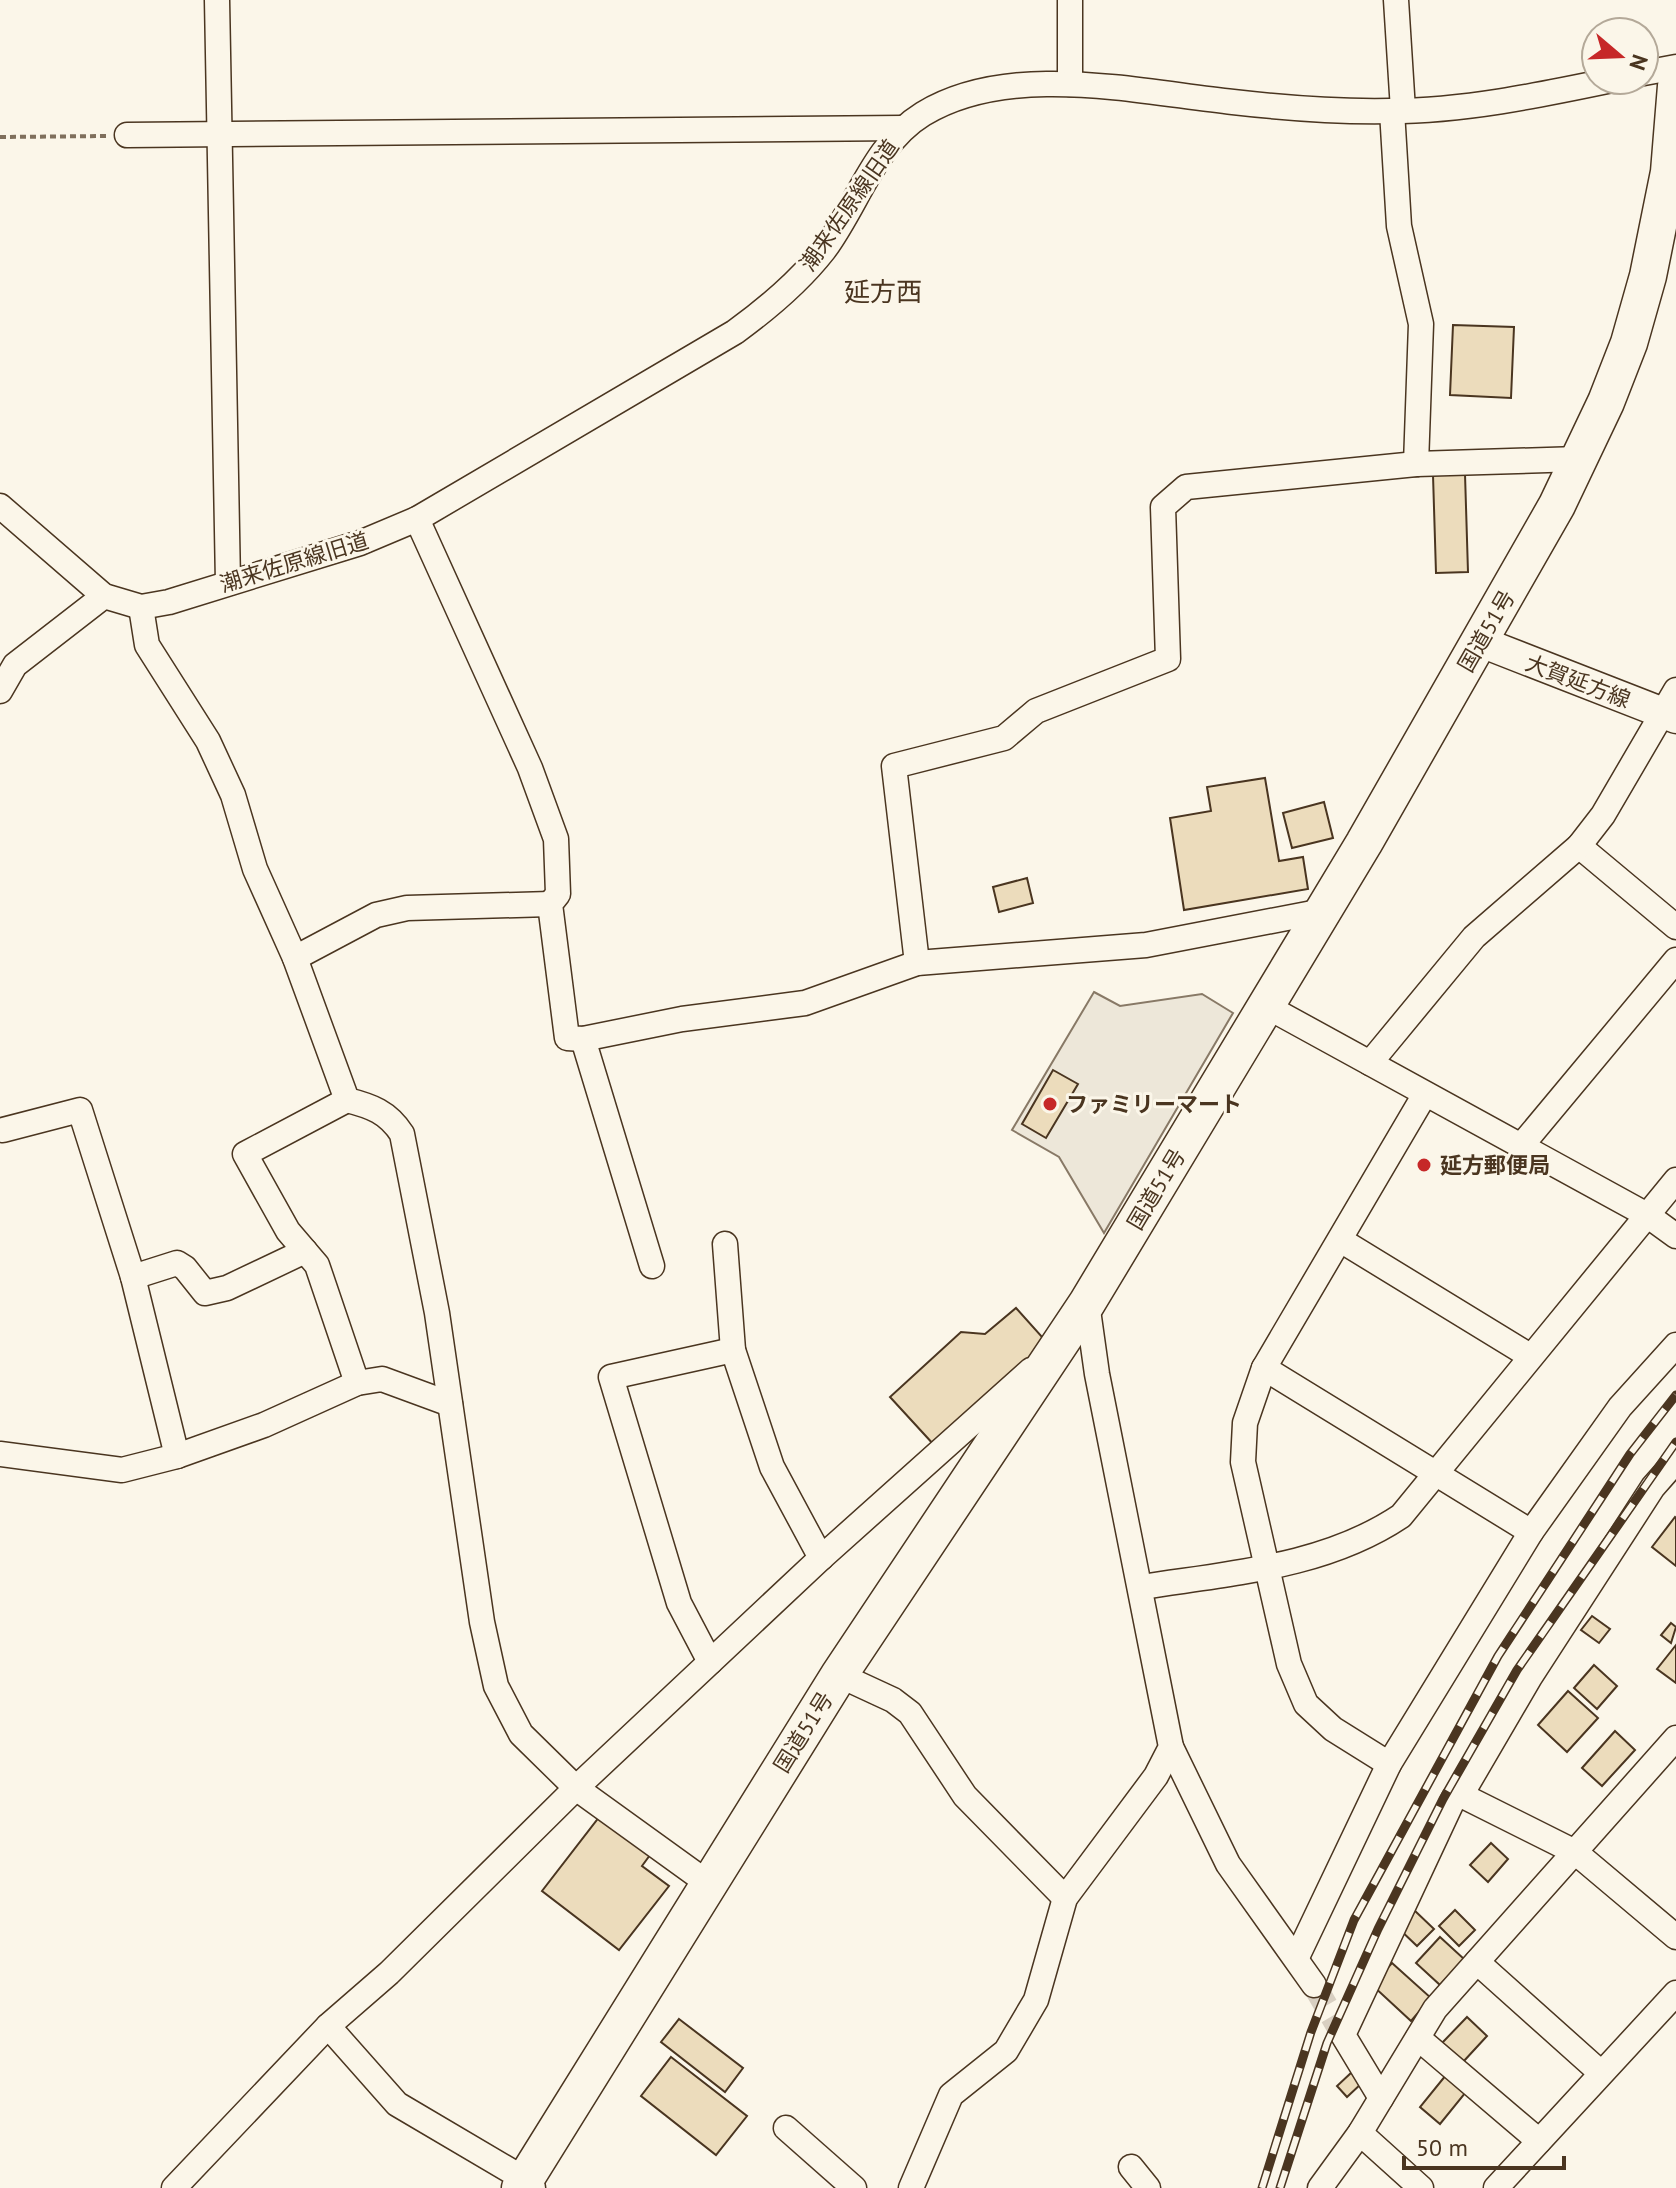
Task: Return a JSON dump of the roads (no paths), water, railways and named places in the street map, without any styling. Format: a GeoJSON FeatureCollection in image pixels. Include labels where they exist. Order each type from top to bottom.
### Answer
{"type":"FeatureCollection","features":[{"type":"Feature","properties":{"kind":"highway","name":"国道51号"},"geometry":{"type":"LineString","coordinates":[[526,2185],[839,1675],[1087,1303],[1481,642],[1579,459],[1629,343],[1648,276],[1669,172],[1676,86]]}},
{"type":"Feature","properties":{"kind":"main road","name":"大賀延方線"},"geometry":{"type":"LineString","coordinates":[[1481,642],[1672,707]]}},
{"type":"Feature","properties":{"kind":"street"},"geometry":{"type":"LineString","coordinates":[[217,0],[228,583]]}},
{"type":"Feature","properties":{"kind":"street"},"geometry":{"type":"LineString","coordinates":[[1070,0],[1070,84]]}},
{"type":"Feature","properties":{"kind":"street"},"geometry":{"type":"LineString","coordinates":[[1396,0],[1399,226],[1421,324],[1416,464]]}},
{"type":"Feature","properties":{"kind":"street","name":"潮来佐原線旧道"},"geometry":{"type":"LineString","coordinates":[[141,607],[360,543],[417,519],[735,332],[768,308],[823,250],[885,150],[903,128],[925,113],[980,93],[1070,84],[1265,105],[1398,111],[1463,106],[1580,86]]}},
{"type":"Feature","properties":{"kind":"street"},"geometry":{"type":"LineString","coordinates":[[127,135],[903,128]]}},
{"type":"Feature","properties":{"kind":"street"},"geometry":{"type":"LineString","coordinates":[[917,963],[894,766],[1004,738],[1036,711],[1168,659],[1163,507],[1186,487],[1416,464],[1579,459]]}},
{"type":"Feature","properties":{"kind":"street"},"geometry":{"type":"LineString","coordinates":[[0,506],[104,596],[141,607],[147,645],[208,741],[233,795],[255,869],[295,958],[347,1100]]}},
{"type":"Feature","properties":{"kind":"street"},"geometry":{"type":"LineString","coordinates":[[417,519],[530,768],[556,839],[558,894],[550,904],[567,1038],[583,1039],[682,1019],[805,1003],[917,963],[1146,945],[1323,911]]}},
{"type":"Feature","properties":{"kind":"street"},"geometry":{"type":"LineString","coordinates":[[0,691],[15,665],[104,596]]}},
{"type":"Feature","properties":{"kind":"street"},"geometry":{"type":"LineString","coordinates":[[1370,1063],[1474,937],[1579,846],[1603,815],[1672,707]]}},
{"type":"Feature","properties":{"kind":"street"},"geometry":{"type":"LineString","coordinates":[[1579,846],[1676,927]]}},
{"type":"Feature","properties":{"kind":"street"},"geometry":{"type":"LineString","coordinates":[[295,958],[376,915],[407,908],[550,904]]}},
{"type":"Feature","properties":{"kind":"street"},"geometry":{"type":"LineString","coordinates":[[1521,1146],[1676,960]]}},
{"type":"Feature","properties":{"kind":"street"},"geometry":{"type":"LineString","coordinates":[[1266,1006],[1647,1215],[1676,1236]]}},
{"type":"Feature","properties":{"kind":"street"},"geometry":{"type":"LineString","coordinates":[[583,1039],[652,1266]]}},
{"type":"Feature","properties":{"kind":"street"},"geometry":{"type":"LineString","coordinates":[[1389,1764],[1333,1729],[1306,1704],[1289,1664],[1243,1462],[1245,1423],[1264,1368],[1342,1241],[1425,1094]]}},
{"type":"Feature","properties":{"kind":"street"},"geometry":{"type":"LineString","coordinates":[[357,1383],[317,1265],[288,1231],[245,1154],[347,1100],[369,1105],[391,1117],[402,1134],[437,1313],[482,1622],[496,1686],[521,1734],[576,1788],[709,1884]]}},
{"type":"Feature","properties":{"kind":"street"},"geometry":{"type":"LineString","coordinates":[[3,1130],[80,1110],[133,1277],[177,1456]]}},
{"type":"Feature","properties":{"kind":"street"},"geometry":{"type":"LineString","coordinates":[[1142,1587],[1268,1567],[1368,1538],[1401,1516],[1676,1180]]}},
{"type":"Feature","properties":{"kind":"street"},"geometry":{"type":"LineString","coordinates":[[1342,1241],[1530,1356]]}},
{"type":"Feature","properties":{"kind":"street"},"geometry":{"type":"LineString","coordinates":[[725,1244],[733,1350],[772,1467],[821,1558]]}},
{"type":"Feature","properties":{"kind":"street"},"geometry":{"type":"LineString","coordinates":[[133,1277],[177,1263],[185,1268],[205,1293],[227,1288],[305,1251]]}},
{"type":"Feature","properties":{"kind":"street"},"geometry":{"type":"LineString","coordinates":[[1087,1303],[1097,1374],[1142,1587],[1171,1747],[1228,1864],[1314,1985]]}},
{"type":"Feature","properties":{"kind":"street"},"geometry":{"type":"LineString","coordinates":[[174,2188],[328,2026],[389,1973],[576,1788],[821,1558],[1063,1341]]}},
{"type":"Feature","properties":{"kind":"street"},"geometry":{"type":"LineString","coordinates":[[1297,1957],[1389,1764],[1531,1532],[1620,1407],[1676,1345]]}},
{"type":"Feature","properties":{"kind":"street"},"geometry":{"type":"LineString","coordinates":[[710,1662],[679,1603],[611,1377],[733,1350]]}},
{"type":"Feature","properties":{"kind":"street"},"geometry":{"type":"LineString","coordinates":[[1264,1368],[1439,1472],[1531,1532]]}},
{"type":"Feature","properties":{"kind":"street"},"geometry":{"type":"LineString","coordinates":[[0,1454],[122,1470],[177,1456],[264,1425],[357,1383],[382,1379],[450,1404]]}},
{"type":"Feature","properties":{"kind":"street"},"geometry":{"type":"LineString","coordinates":[[1381,2098],[1343,2035],[1454,1798],[1461,1795],[1530,1677],[1653,1487],[1676,1461]]}},
{"type":"Feature","properties":{"kind":"street"},"geometry":{"type":"LineString","coordinates":[[839,1675],[893,1700],[910,1713],[965,1796],[1065,1898]]}},
{"type":"Feature","properties":{"kind":"street"},"geometry":{"type":"LineString","coordinates":[[1320,2188],[1360,2133],[1435,2009],[1673,1746]]}},
{"type":"Feature","properties":{"kind":"street"},"geometry":{"type":"LineString","coordinates":[[911,2188],[951,2095],[1006,2051],[1036,2000],[1065,1898],[1156,1776],[1171,1747]]}},
{"type":"Feature","properties":{"kind":"street"},"geometry":{"type":"LineString","coordinates":[[1461,1795],[1575,1852],[1676,1937]]}},
{"type":"Feature","properties":{"kind":"street"},"geometry":{"type":"LineString","coordinates":[[1477,1962],[1601,2073]]}},
{"type":"Feature","properties":{"kind":"street"},"geometry":{"type":"LineString","coordinates":[[1496,2188],[1676,1993]]}},
{"type":"Feature","properties":{"kind":"street"},"geometry":{"type":"LineString","coordinates":[[328,2026],[397,2104],[526,2185]]}},
{"type":"Feature","properties":{"kind":"street"},"geometry":{"type":"LineString","coordinates":[[1418,2038],[1539,2141]]}},
{"type":"Feature","properties":{"kind":"street"},"geometry":{"type":"LineString","coordinates":[[786,2128],[854,2188]]}},
{"type":"Feature","properties":{"kind":"street"},"geometry":{"type":"LineString","coordinates":[[1360,2133],[1421,2188]]}},
{"type":"Feature","properties":{"kind":"street"},"geometry":{"type":"LineString","coordinates":[[1131,2167],[1148,2188]]}},
{"type":"Feature","properties":{"kind":"tunnel"},"geometry":{"type":"LineString","coordinates":[[1314,1985],[1343,2035]]}},
{"type":"Feature","properties":{"kind":"railway"},"geometry":{"type":"LineString","coordinates":[[1262,2188],[1311,2032],[1354,1920],[1498,1656],[1630,1454],[1676,1395]]}},
{"type":"Feature","properties":{"kind":"railway"},"geometry":{"type":"LineString","coordinates":[[1280,2188],[1327,2043],[1378,1929],[1443,1799],[1517,1670],[1676,1442]]}},
{"type":"Feature","properties":{"kind":"place","name":"ファミリーマート"},"geometry":{"type":"Point","coordinates":[1050,1104]}},
{"type":"Feature","properties":{"kind":"place","name":"延方郵便局"},"geometry":{"type":"Point","coordinates":[1424,1165]}},
{"type":"Feature","properties":{"kind":"district","name":"延方西"},"geometry":{"type":"Point","coordinates":[883,291]}}]}
